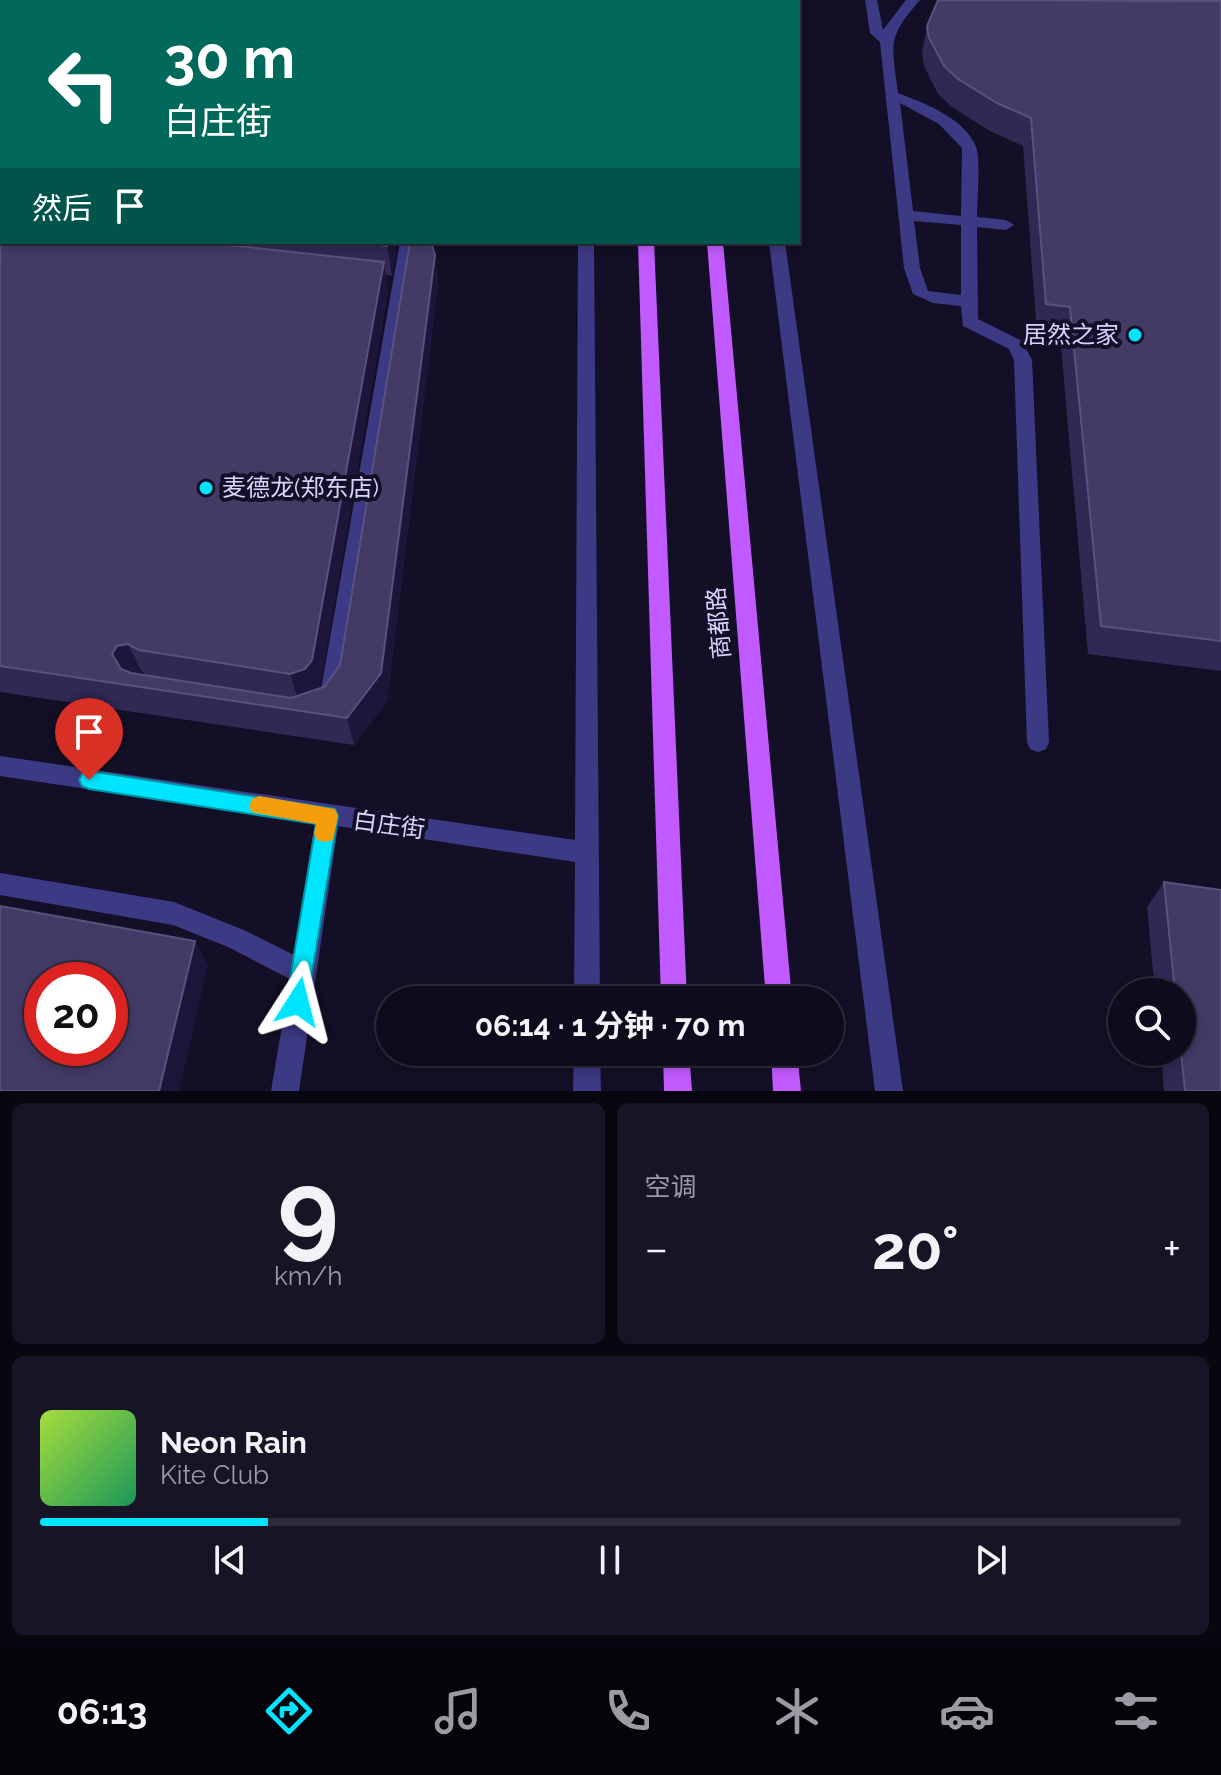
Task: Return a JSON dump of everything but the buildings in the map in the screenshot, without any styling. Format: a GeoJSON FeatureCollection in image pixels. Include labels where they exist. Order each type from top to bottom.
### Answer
{"type":"FeatureCollection","features":[{"type":"Feature","properties":{"kind":"main road"},"geometry":{"type":"LineString","coordinates":[[646,244],[673,986]]}},
{"type":"Feature","properties":{"kind":"main road","name":"商都路"},"geometry":{"type":"LineString","coordinates":[[715,244],[778,986]]}},
{"type":"Feature","properties":{"kind":"main road"},"geometry":{"type":"LineString","coordinates":[[677,1066],[678,1091]]}},
{"type":"Feature","properties":{"kind":"main road"},"geometry":{"type":"LineString","coordinates":[[785,1066],[787,1091]]}},
{"type":"Feature","properties":{"kind":"street"},"geometry":{"type":"LineString","coordinates":[[871,0],[877,33],[885,40]]}},
{"type":"Feature","properties":{"kind":"street"},"geometry":{"type":"LineString","coordinates":[[914,0],[899,12],[887,31],[883,51],[892,95],[912,268],[921,294],[969,301]]}},
{"type":"Feature","properties":{"kind":"street"},"geometry":{"type":"LineString","coordinates":[[892,95],[940,116],[953,125],[969,148],[969,322],[1016,345],[1023,360],[1038,742]]}},
{"type":"Feature","properties":{"kind":"street"},"geometry":{"type":"LineString","coordinates":[[906,215],[1006,225]]}},
{"type":"Feature","properties":{"kind":"street"},"geometry":{"type":"LineString","coordinates":[[311,710],[323,706],[333,692],[391,284],[407,244]]}},
{"type":"Feature","properties":{"kind":"street"},"geometry":{"type":"LineString","coordinates":[[586,244],[587,986]]}},
{"type":"Feature","properties":{"kind":"street"},"geometry":{"type":"LineString","coordinates":[[777,244],[889,1091]]}},
{"type":"Feature","properties":{"kind":"street","name":"白庄街"},"geometry":{"type":"LineString","coordinates":[[0,766],[588,853]]}},
{"type":"Feature","properties":{"kind":"street"},"geometry":{"type":"LineString","coordinates":[[285,1091],[328,816]]}},
{"type":"Feature","properties":{"kind":"street"},"geometry":{"type":"LineString","coordinates":[[0,884],[174,914],[237,939],[302,972]]}},
{"type":"Feature","properties":{"kind":"street"},"geometry":{"type":"LineString","coordinates":[[587,1066],[587,1091]]}},
{"type":"Feature","properties":{"kind":"slow traffic"},"geometry":{"type":"LineString","coordinates":[[259,806],[328,816],[325,833]]}},
{"type":"Feature","properties":{"kind":"place","name":"居然之家"},"geometry":{"type":"Point","coordinates":[1135,335]}},
{"type":"Feature","properties":{"kind":"place","name":"麦德龙(郑东店)"},"geometry":{"type":"Point","coordinates":[206,488]}},
{"type":"Feature","properties":{"kind":"route"},"geometry":{"type":"LineString","coordinates":[[89,780],[328,816],[298,1002]]}}]}
